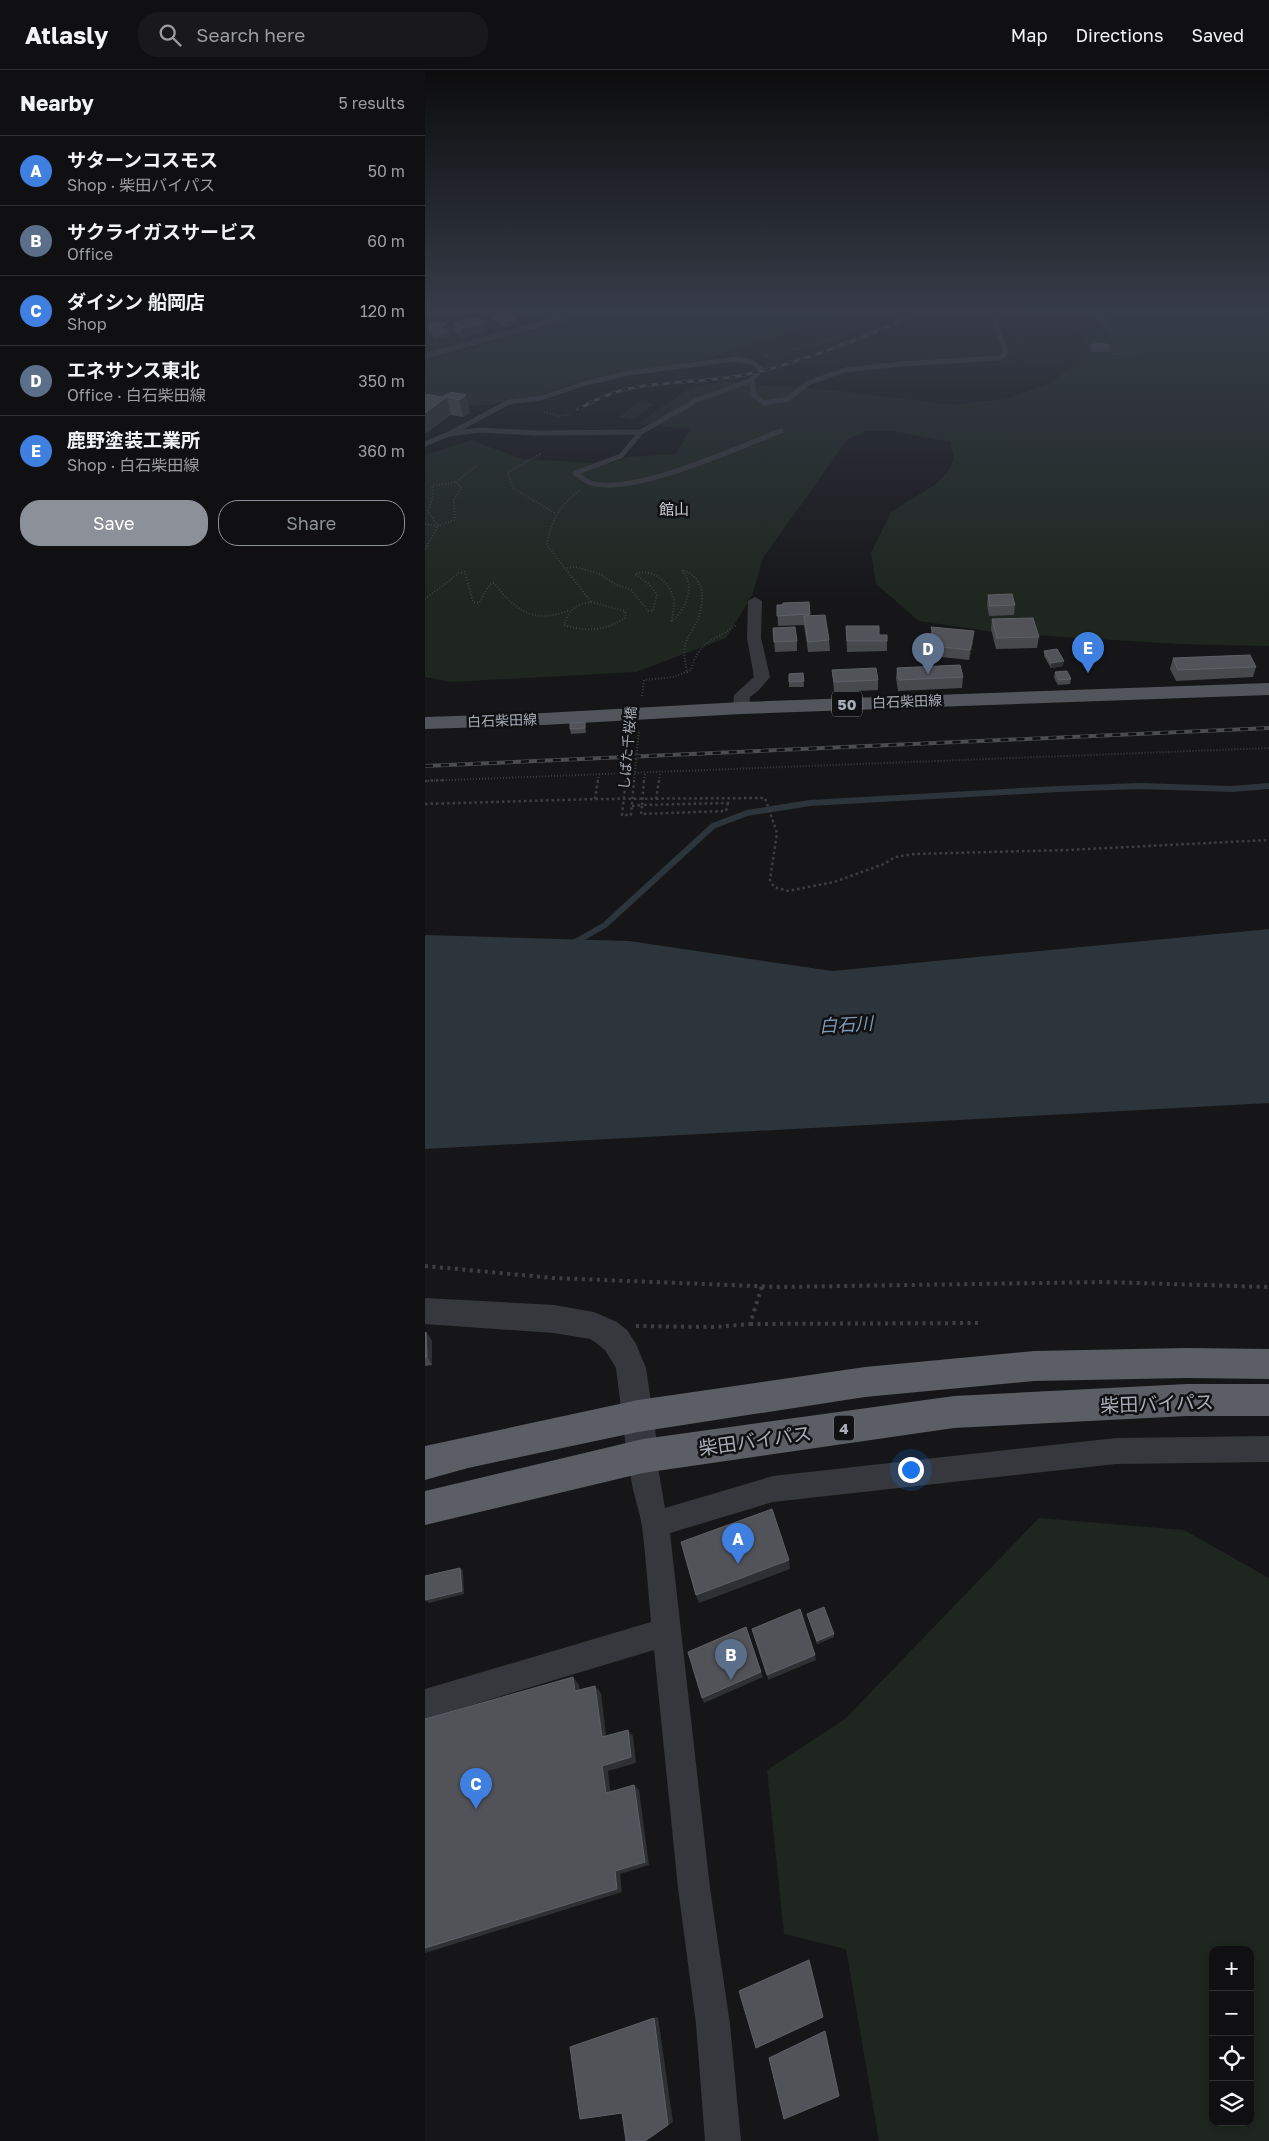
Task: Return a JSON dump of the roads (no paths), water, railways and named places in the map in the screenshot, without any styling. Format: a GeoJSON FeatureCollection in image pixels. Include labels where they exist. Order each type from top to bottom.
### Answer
{"type":"FeatureCollection","features":[{"type":"Feature","properties":{"kind":"highway"},"geometry":{"type":"LineString","coordinates":[[425,1463],[638,1416],[865,1382],[1035,1366],[1187,1363],[1269,1364]]}},
{"type":"Feature","properties":{"kind":"highway","name":"柴田バイパス"},"geometry":{"type":"LineString","coordinates":[[425,1508],[643,1456],[954,1412],[1187,1400],[1269,1400]]}},
{"type":"Feature","properties":{"kind":"main road","name":"白石柴田線"},"geometry":{"type":"LineString","coordinates":[[425,723],[544,719],[741,708],[1269,689]]}},
{"type":"Feature","properties":{"kind":"street"},"geometry":{"type":"LineString","coordinates":[[741,708],[741,695],[754,687],[762,677],[753,638],[754,605]]}},
{"type":"Feature","properties":{"kind":"street"},"geometry":{"type":"LineString","coordinates":[[425,1311],[554,1319],[594,1326],[600,1328],[616,1340],[631,1368],[647,1491],[655,1524],[695,1888],[713,2024],[723,2141]]}},
{"type":"Feature","properties":{"kind":"street"},"geometry":{"type":"LineString","coordinates":[[655,1524],[773,1489],[1116,1450],[1269,1449]]}},
{"type":"Feature","properties":{"kind":"street"},"geometry":{"type":"LineString","coordinates":[[425,1704],[666,1632]]}},
{"type":"Feature","properties":{"kind":"lane"},"geometry":{"type":"LineString","coordinates":[[425,444],[449,434],[497,409]]}},
{"type":"Feature","properties":{"kind":"lane"},"geometry":{"type":"LineString","coordinates":[[682,409],[641,432],[621,456],[575,472],[591,484],[607,486],[648,481],[781,431]]}},
{"type":"Feature","properties":{"kind":"lane"},"geometry":{"type":"LineString","coordinates":[[449,434],[480,430],[549,433],[641,432]]}},
{"type":"Feature","properties":{"kind":"water","name":"白石川"},"geometry":{"type":"Polygon","coordinates":[[[1269,929],[1269,1103],[425,1149],[425,935],[629,941],[832,971],[1269,929]]]}},
{"type":"Feature","properties":{"kind":"waterway"},"geometry":{"type":"LineString","coordinates":[[570,945],[605,925],[713,826],[747,813],[810,803],[1058,789],[1140,786],[1232,789],[1269,786]]}},
{"type":"Feature","properties":{"kind":"railway"},"geometry":{"type":"LineString","coordinates":[[425,766],[1269,728]]}},
{"type":"Feature","properties":{"kind":"place","name":"鹿野塗装工業所"},"geometry":{"type":"Point","coordinates":[1088,673]}},
{"type":"Feature","properties":{"kind":"place","name":"エネサンス東北"},"geometry":{"type":"Point","coordinates":[928,674]}},
{"type":"Feature","properties":{"kind":"place","name":"サターンコスモス"},"geometry":{"type":"Point","coordinates":[738,1564]}},
{"type":"Feature","properties":{"kind":"place","name":"サクライガスサービス"},"geometry":{"type":"Point","coordinates":[731,1680]}},
{"type":"Feature","properties":{"kind":"place","name":"ダイシン 船岡店"},"geometry":{"type":"Point","coordinates":[476,1809]}},
{"type":"Feature","properties":{"kind":"district","name":"館山"},"geometry":{"type":"Point","coordinates":[674,509]}}]}
